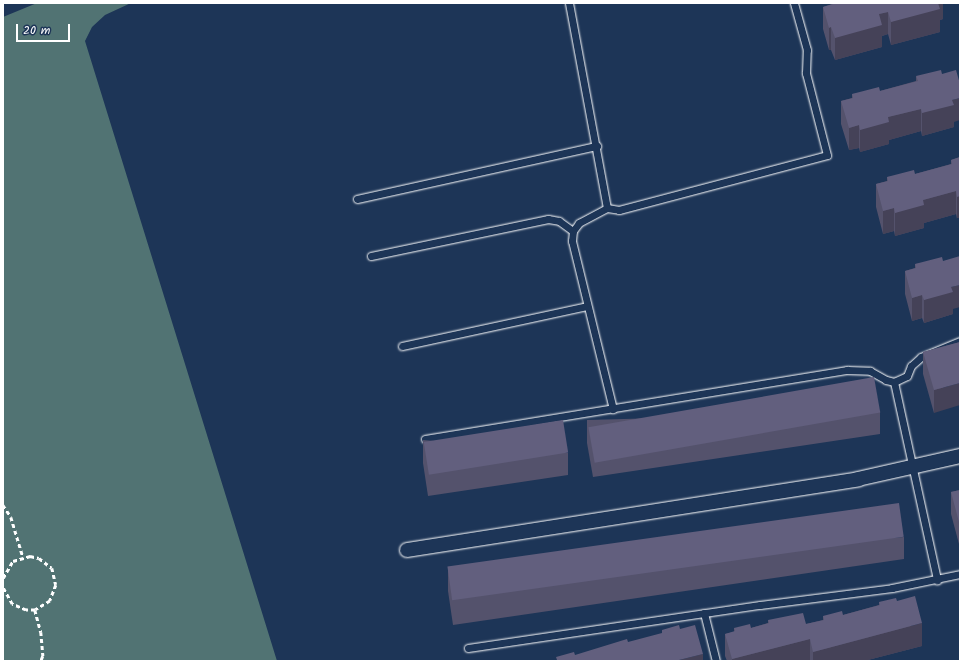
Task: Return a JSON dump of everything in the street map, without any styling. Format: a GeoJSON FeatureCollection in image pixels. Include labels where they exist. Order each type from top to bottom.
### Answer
{"type":"FeatureCollection","features":[{"type":"Feature","properties":{"kind":"street"},"geometry":{"type":"LineString","coordinates":[[407,550],[858,478],[911,468],[960,456]]}},
{"type":"Feature","properties":{"kind":"lane"},"geometry":{"type":"LineString","coordinates":[[568,3],[597,146],[607,208]]}},
{"type":"Feature","properties":{"kind":"lane"},"geometry":{"type":"LineString","coordinates":[[613,409],[572,241],[573,231],[579,223],[607,208],[619,210],[826,155],[806,73],[807,50],[794,3]]}},
{"type":"Feature","properties":{"kind":"lane"},"geometry":{"type":"LineString","coordinates":[[357,199],[597,146]]}},
{"type":"Feature","properties":{"kind":"lane"},"geometry":{"type":"LineString","coordinates":[[371,256],[548,218],[559,221],[573,231]]}},
{"type":"Feature","properties":{"kind":"lane"},"geometry":{"type":"LineString","coordinates":[[402,346],[587,306]]}},
{"type":"Feature","properties":{"kind":"lane"},"geometry":{"type":"LineString","coordinates":[[425,439],[847,370],[870,371],[886,380],[894,382],[907,376],[911,366],[921,356],[960,341]]}},
{"type":"Feature","properties":{"kind":"lane"},"geometry":{"type":"LineString","coordinates":[[894,382],[911,468],[937,580]]}},
{"type":"Feature","properties":{"kind":"lane"},"geometry":{"type":"LineString","coordinates":[[468,648],[937,580],[960,574]]}},
{"type":"Feature","properties":{"kind":"lane"},"geometry":{"type":"LineString","coordinates":[[704,613],[716,661]]}},
{"type":"Feature","properties":{"kind":"path"},"geometry":{"type":"LineString","coordinates":[[3,506],[11,517],[23,557]]}},
{"type":"Feature","properties":{"kind":"path"},"geometry":{"type":"LineString","coordinates":[[3,578],[7,568],[23,557],[39,558],[46,562],[56,576],[56,585],[52,597],[43,607],[35,610],[26,610],[12,604],[3,588]]}},
{"type":"Feature","properties":{"kind":"path"},"geometry":{"type":"LineString","coordinates":[[35,610],[41,632],[43,656],[41,661]]}},
{"type":"Feature","properties":{"kind":"green space"},"geometry":{"type":"Polygon","coordinates":[[[37,3],[131,3],[105,15],[92,27],[85,41],[277,661],[3,661],[3,17],[37,3]]]}},
{"type":"Feature","properties":{"kind":"building"},"geometry":{"type":"Polygon","coordinates":[[[833,3],[938,3],[940,9],[891,22],[888,12],[879,14],[882,25],[835,38],[831,27],[829,28],[823,7],[833,3]]]}},
{"type":"Feature","properties":{"kind":"building"},"geometry":{"type":"Polygon","coordinates":[[[941,70],[942,74],[956,70],[960,84],[960,98],[952,100],[954,105],[922,113],[921,109],[888,117],[889,122],[860,130],[859,125],[849,128],[841,101],[853,98],[852,94],[879,87],[880,91],[918,81],[916,76],[941,70]]]}},
{"type":"Feature","properties":{"kind":"building"},"geometry":{"type":"Polygon","coordinates":[[[960,157],[960,196],[957,197],[956,191],[923,200],[924,205],[895,213],[894,208],[883,211],[876,184],[888,181],[887,177],[914,170],[915,174],[952,164],[951,160],[960,157]]]}},
{"type":"Feature","properties":{"kind":"building"},"geometry":{"type":"Polygon","coordinates":[[[960,256],[960,285],[951,287],[953,292],[924,300],[922,295],[912,298],[905,271],[916,268],[915,264],[942,257],[943,261],[960,256]]]}},
{"type":"Feature","properties":{"kind":"building"},"geometry":{"type":"Polygon","coordinates":[[[960,342],[960,383],[934,390],[923,352],[960,342]]]}},
{"type":"Feature","properties":{"kind":"building"},"geometry":{"type":"Polygon","coordinates":[[[874,377],[880,412],[595,463],[588,427],[874,377]]]}},
{"type":"Feature","properties":{"kind":"building"},"geometry":{"type":"Polygon","coordinates":[[[563,420],[568,453],[429,475],[424,442],[563,420]]]}},
{"type":"Feature","properties":{"kind":"building"},"geometry":{"type":"Polygon","coordinates":[[[960,490],[960,522],[959,522],[951,492],[960,490]]]}},
{"type":"Feature","properties":{"kind":"building"},"geometry":{"type":"Polygon","coordinates":[[[899,503],[904,537],[452,600],[447,566],[899,503]]]}},
{"type":"Feature","properties":{"kind":"building"},"geometry":{"type":"Polygon","coordinates":[[[915,596],[922,623],[813,652],[810,639],[732,659],[725,634],[735,631],[734,628],[750,624],[751,628],[769,623],[768,620],[803,613],[806,624],[824,620],[823,616],[842,611],[843,615],[880,605],[879,602],[896,598],[897,601],[915,596]]]}},
{"type":"Feature","properties":{"kind":"building"},"geometry":{"type":"Polygon","coordinates":[[[679,625],[680,629],[695,625],[703,654],[675,661],[554,661],[557,660],[556,657],[574,652],[575,655],[627,639],[628,642],[662,633],[662,630],[679,625]]]}}]}
